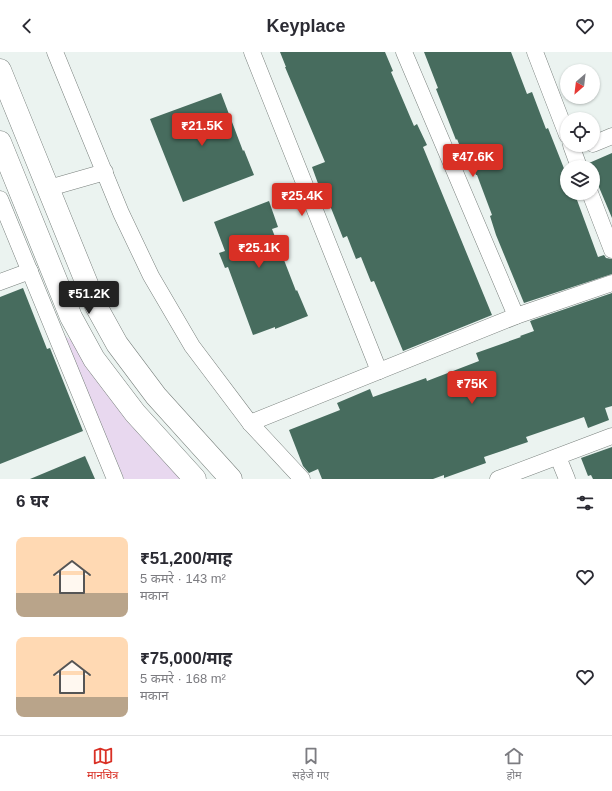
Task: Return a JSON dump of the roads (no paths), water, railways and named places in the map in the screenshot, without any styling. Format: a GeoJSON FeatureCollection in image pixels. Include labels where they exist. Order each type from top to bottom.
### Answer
{"type":"FeatureCollection","features":[{"type":"Feature","properties":{"kind":"street"},"geometry":{"type":"LineString","coordinates":[[55,52],[121,213],[158,289],[192,346],[250,423],[302,479]]}},
{"type":"Feature","properties":{"kind":"street"},"geometry":{"type":"LineString","coordinates":[[252,52],[379,372]]}},
{"type":"Feature","properties":{"kind":"street"},"geometry":{"type":"LineString","coordinates":[[404,52],[516,316]]}},
{"type":"Feature","properties":{"kind":"street"},"geometry":{"type":"LineString","coordinates":[[535,52],[560,117]]}},
{"type":"Feature","properties":{"kind":"street"},"geometry":{"type":"LineString","coordinates":[[2,82],[49,188],[96,306],[117,344],[156,396],[231,479]]}},
{"type":"Feature","properties":{"kind":"street"},"geometry":{"type":"LineString","coordinates":[[600,141],[612,136]]}},
{"type":"Feature","properties":{"kind":"street"},"geometry":{"type":"LineString","coordinates":[[0,142],[71,317],[94,359],[135,413],[195,479]]}},
{"type":"Feature","properties":{"kind":"street"},"geometry":{"type":"LineString","coordinates":[[49,188],[105,172]]}},
{"type":"Feature","properties":{"kind":"street"},"geometry":{"type":"LineString","coordinates":[[0,199],[115,479]]}},
{"type":"Feature","properties":{"kind":"street"},"geometry":{"type":"LineString","coordinates":[[593,200],[612,250]]}},
{"type":"Feature","properties":{"kind":"street"},"geometry":{"type":"LineString","coordinates":[[0,282],[30,271]]}},
{"type":"Feature","properties":{"kind":"street"},"geometry":{"type":"LineString","coordinates":[[250,423],[516,316],[612,283]]}},
{"type":"Feature","properties":{"kind":"street"},"geometry":{"type":"LineString","coordinates":[[498,479],[612,436]]}},
{"type":"Feature","properties":{"kind":"street"},"geometry":{"type":"LineString","coordinates":[[558,457],[568,479]]}}]}
